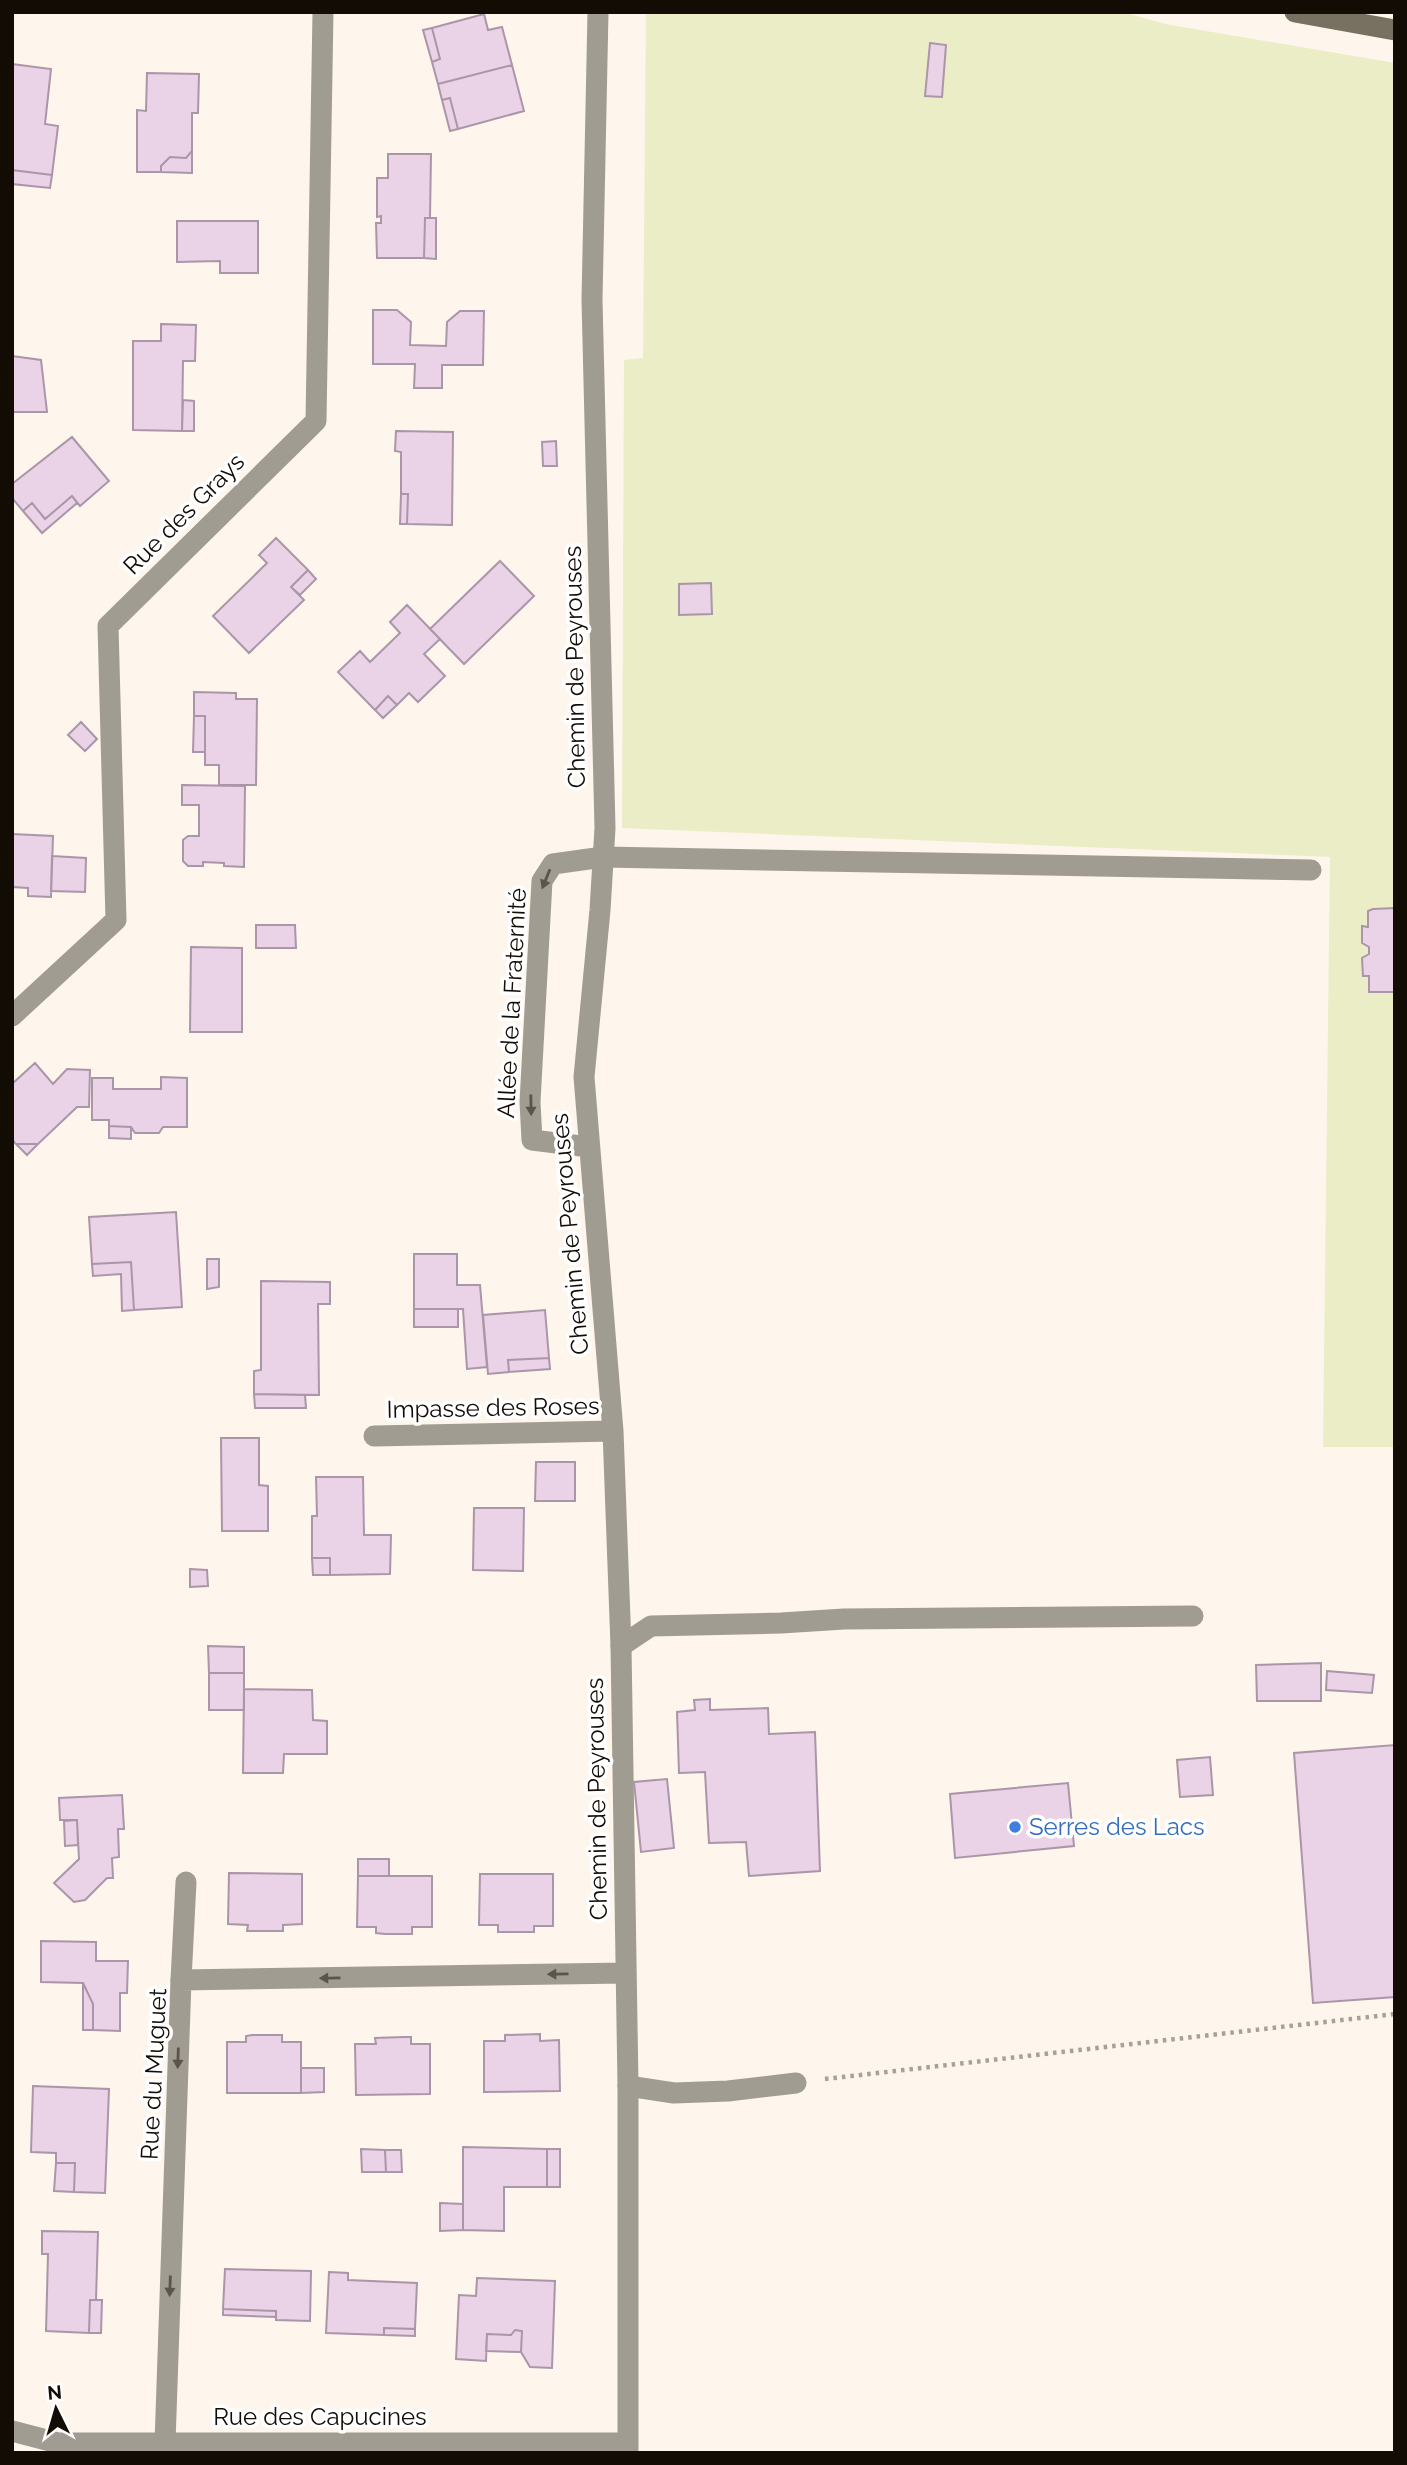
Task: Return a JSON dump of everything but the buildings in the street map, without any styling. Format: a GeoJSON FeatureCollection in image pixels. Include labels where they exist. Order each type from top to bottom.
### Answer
{"type":"FeatureCollection","features":[{"type":"Feature","properties":{"kind":"street","name":"Rue des Grays"},"geometry":{"type":"LineString","coordinates":[[12,1016],[116,920],[108,626],[316,421],[323,12]]}},
{"type":"Feature","properties":{"kind":"street","name":"Chemin de Peyrouses"},"geometry":{"type":"LineString","coordinates":[[598,12],[592,300],[605,828],[584,1077],[613,1431],[621,1647],[628,2086],[628,2448]]}},
{"type":"Feature","properties":{"kind":"street"},"geometry":{"type":"LineString","coordinates":[[1295,12],[1395,30]]}},
{"type":"Feature","properties":{"kind":"street"},"geometry":{"type":"LineString","coordinates":[[603,857],[1311,870]]}},
{"type":"Feature","properties":{"kind":"street","name":"Allée de la Fraternité"},"geometry":{"type":"LineString","coordinates":[[589,1147],[532,1140],[530,1102],[542,881],[553,864],[603,857]]}},
{"type":"Feature","properties":{"kind":"street","name":"Impasse des Roses"},"geometry":{"type":"LineString","coordinates":[[374,1436],[613,1431]]}},
{"type":"Feature","properties":{"kind":"street"},"geometry":{"type":"LineString","coordinates":[[621,1647],[652,1626],[844,1619],[1193,1616]]}},
{"type":"Feature","properties":{"kind":"street"},"geometry":{"type":"LineString","coordinates":[[180,1980],[186,1882]]}},
{"type":"Feature","properties":{"kind":"street","name":"Rue du Muguet"},"geometry":{"type":"LineString","coordinates":[[164,2443],[180,1980],[626,1973]]}},
{"type":"Feature","properties":{"kind":"street"},"geometry":{"type":"LineString","coordinates":[[628,2086],[674,2093],[728,2091],[796,2083]]}},
{"type":"Feature","properties":{"kind":"street","name":"Rue des Capucines"},"geometry":{"type":"LineString","coordinates":[[12,2431],[57,2448],[164,2443],[628,2448]]}},
{"type":"Feature","properties":{"kind":"path"},"geometry":{"type":"LineString","coordinates":[[796,2083],[1395,2014]]}},
{"type":"Feature","properties":{"kind":"green space"},"geometry":{"type":"Polygon","coordinates":[[[646,12],[1123,12],[1165,24],[1395,63],[1395,1447],[1323,1447],[1330,857],[622,828],[624,360],[643,358],[646,12]]]}},
{"type":"Feature","properties":{"kind":"place","name":"Serres des Lacs"},"geometry":{"type":"Point","coordinates":[1015,1827]}}]}
